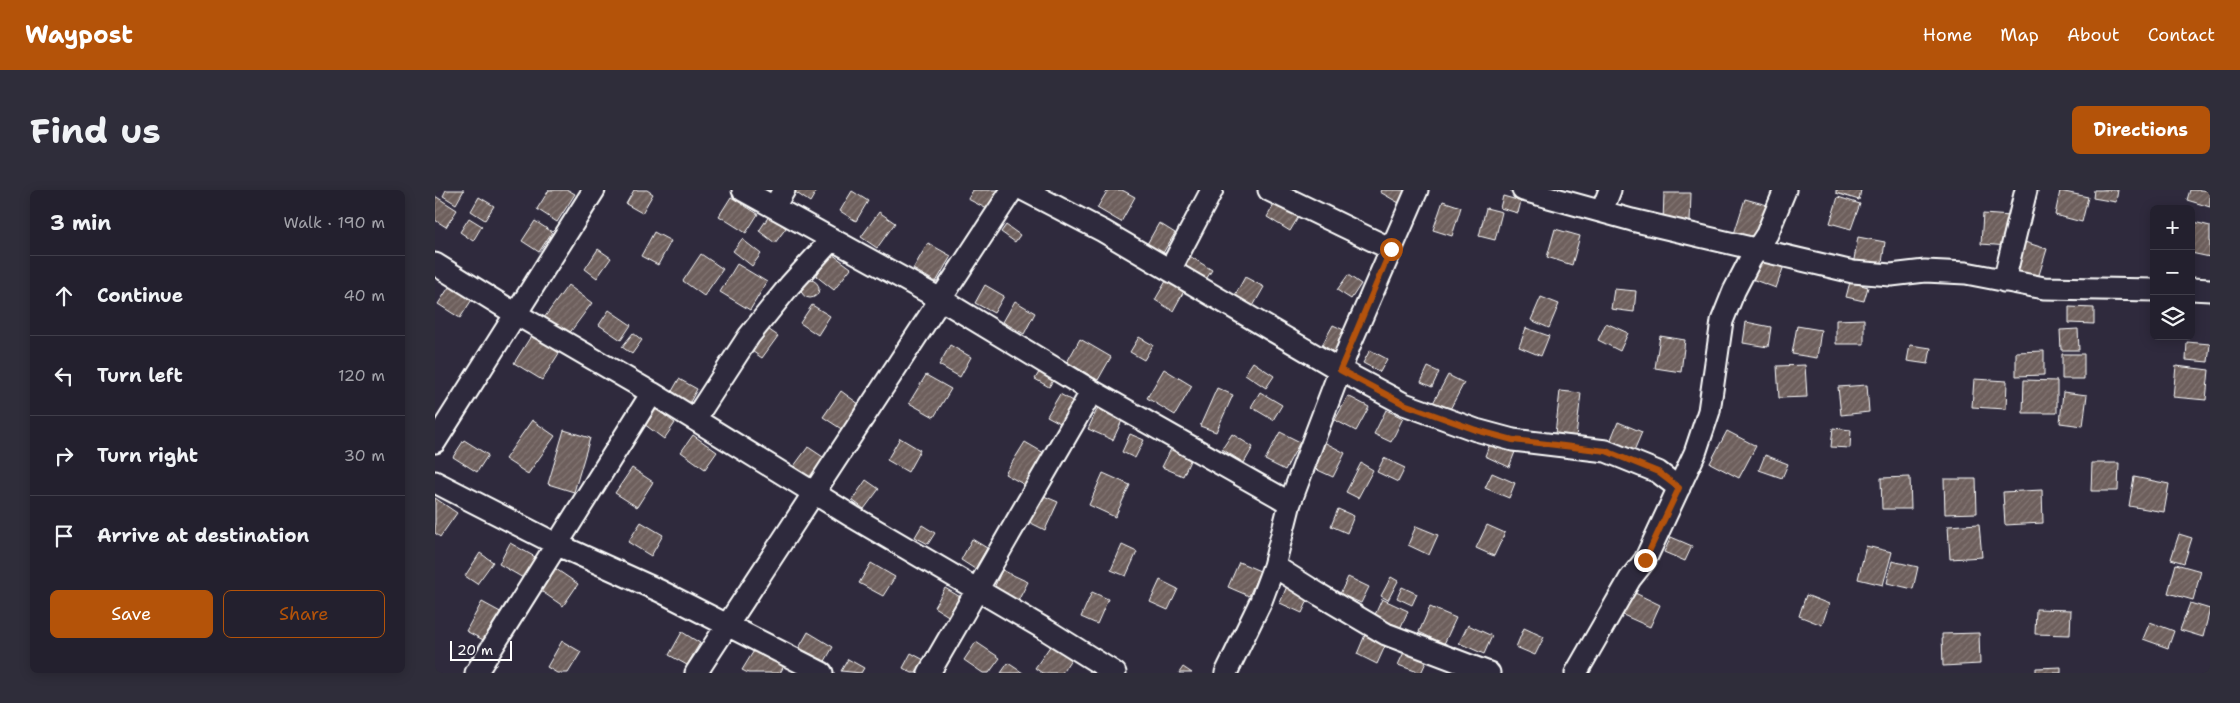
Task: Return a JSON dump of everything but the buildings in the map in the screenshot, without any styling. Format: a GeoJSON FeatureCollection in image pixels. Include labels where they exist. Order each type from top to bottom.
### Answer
{"type":"FeatureCollection","features":[{"type":"Feature","properties":{"kind":"street"},"geometry":{"type":"LineString","coordinates":[[435,442],[594,190]]}},
{"type":"Feature","properties":{"kind":"street"},"geometry":{"type":"LineString","coordinates":[[743,190],[779,198],[832,239],[942,300],[1092,391],[1290,503]]}},
{"type":"Feature","properties":{"kind":"street"},"geometry":{"type":"LineString","coordinates":[[696,673],[942,300],[1012,190]]}},
{"type":"Feature","properties":{"kind":"street"},"geometry":{"type":"LineString","coordinates":[[1024,190],[1103,231],[1340,370],[1404,404],[1476,430],[1513,440],[1606,451],[1658,472],[1679,488]]}},
{"type":"Feature","properties":{"kind":"street"},"geometry":{"type":"LineString","coordinates":[[1169,270],[1212,190]]}},
{"type":"Feature","properties":{"kind":"street"},"geometry":{"type":"LineString","coordinates":[[1269,190],[1391,249]]}},
{"type":"Feature","properties":{"kind":"street"},"geometry":{"type":"LineString","coordinates":[[1226,673],[1261,601],[1274,566],[1290,503],[1340,370],[1417,190]]}},
{"type":"Feature","properties":{"kind":"street"},"geometry":{"type":"LineString","coordinates":[[1523,190],[1853,272],[1891,274],[1925,271],[1966,273],[2044,288],[2150,290]]}},
{"type":"Feature","properties":{"kind":"street"},"geometry":{"type":"LineString","coordinates":[[1602,211],[1610,190]]}},
{"type":"Feature","properties":{"kind":"street"},"geometry":{"type":"LineString","coordinates":[[1576,673],[1630,579],[1645,560],[1695,453],[1709,411],[1722,321],[1734,291],[1757,248],[1767,234],[1785,190]]}},
{"type":"Feature","properties":{"kind":"street"},"geometry":{"type":"LineString","coordinates":[[2004,281],[2026,190]]}},
{"type":"Feature","properties":{"kind":"street"},"geometry":{"type":"LineString","coordinates":[[695,419],[749,336],[790,285],[832,239]]}},
{"type":"Feature","properties":{"kind":"street"},"geometry":{"type":"LineString","coordinates":[[435,264],[516,314],[652,392],[814,493],[1115,673]]}},
{"type":"Feature","properties":{"kind":"street"},"geometry":{"type":"LineString","coordinates":[[2195,290],[2210,290]]}},
{"type":"Feature","properties":{"kind":"street"},"geometry":{"type":"LineString","coordinates":[[929,673],[1092,391]]}},
{"type":"Feature","properties":{"kind":"street"},"geometry":{"type":"LineString","coordinates":[[475,673],[652,392]]}},
{"type":"Feature","properties":{"kind":"street"},"geometry":{"type":"LineString","coordinates":[[435,482],[556,544],[660,591],[822,673]]}},
{"type":"Feature","properties":{"kind":"street"},"geometry":{"type":"LineString","coordinates":[[1274,566],[1319,596],[1386,634],[1489,673]]}},
{"type":"Feature","properties":{"kind":"route"},"geometry":{"type":"LineString","coordinates":[[1391,249],[1340,370],[1404,404],[1476,430],[1513,440],[1606,451],[1658,472],[1679,488],[1645,560]]}}]}
